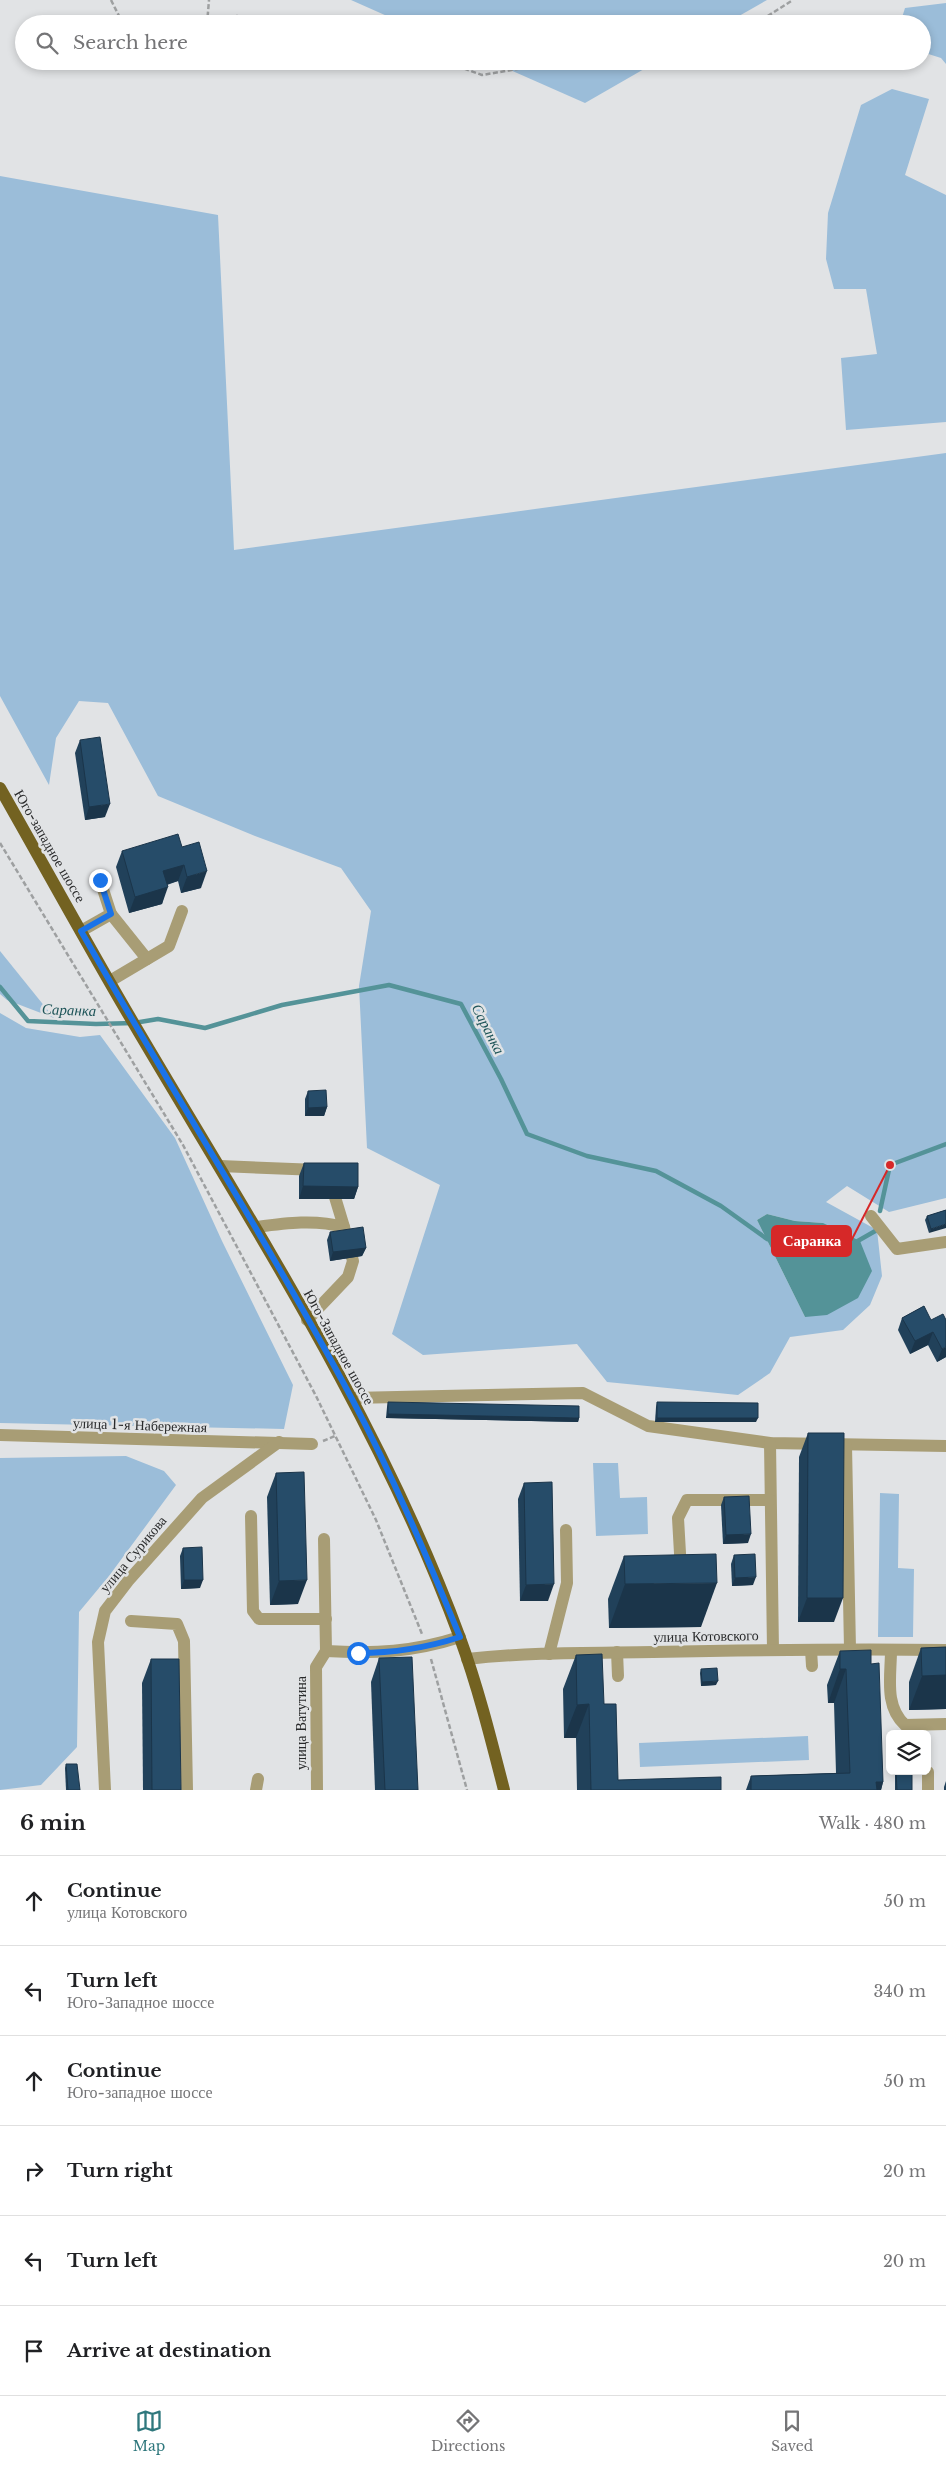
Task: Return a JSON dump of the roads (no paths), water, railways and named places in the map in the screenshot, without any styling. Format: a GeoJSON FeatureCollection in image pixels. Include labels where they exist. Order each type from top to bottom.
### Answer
{"type":"FeatureCollection","features":[{"type":"Feature","properties":{"kind":"main road","name":"Юго-западное шоссе"},"geometry":{"type":"LineString","coordinates":[[0,788],[134,1023]]}},
{"type":"Feature","properties":{"kind":"main road","name":"Юго-Западное шоссе"},"geometry":{"type":"LineString","coordinates":[[134,1023],[256,1228],[352,1398],[388,1470],[460,1637],[504,1790]]}},
{"type":"Feature","properties":{"kind":"street"},"geometry":{"type":"LineString","coordinates":[[100,880],[111,914],[147,959]]}},
{"type":"Feature","properties":{"kind":"street"},"geometry":{"type":"LineString","coordinates":[[110,981],[170,946],[182,911]]}},
{"type":"Feature","properties":{"kind":"street"},"geometry":{"type":"LineString","coordinates":[[81,931],[111,914]]}},
{"type":"Feature","properties":{"kind":"street"},"geometry":{"type":"LineString","coordinates":[[220,1166],[313,1169],[327,1172],[353,1261],[348,1277],[307,1320]]}},
{"type":"Feature","properties":{"kind":"street"},"geometry":{"type":"LineString","coordinates":[[871,1216],[896,1249],[946,1242]]}},
{"type":"Feature","properties":{"kind":"street"},"geometry":{"type":"LineString","coordinates":[[256,1228],[292,1223],[325,1222],[344,1227]]}},
{"type":"Feature","properties":{"kind":"street"},"geometry":{"type":"LineString","coordinates":[[352,1398],[583,1393],[648,1426],[770,1443],[946,1446]]}},
{"type":"Feature","properties":{"kind":"street","name":"улица 1-я Набережная"},"geometry":{"type":"LineString","coordinates":[[0,1435],[180,1442],[312,1444]]}},
{"type":"Feature","properties":{"kind":"street","name":"улица Сурикова"},"geometry":{"type":"LineString","coordinates":[[105,1790],[98,1642],[105,1611],[128,1581],[202,1498],[278,1442]]}},
{"type":"Feature","properties":{"kind":"street"},"geometry":{"type":"LineString","coordinates":[[770,1443],[773,1650]]}},
{"type":"Feature","properties":{"kind":"street"},"geometry":{"type":"LineString","coordinates":[[846,1445],[850,1649]]}},
{"type":"Feature","properties":{"kind":"street"},"geometry":{"type":"LineString","coordinates":[[681,1584],[678,1518],[687,1500],[770,1500]]}},
{"type":"Feature","properties":{"kind":"street"},"geometry":{"type":"LineString","coordinates":[[251,1516],[253,1611],[260,1619],[326,1619]]}},
{"type":"Feature","properties":{"kind":"street"},"geometry":{"type":"LineString","coordinates":[[549,1654],[567,1583],[566,1530]]}},
{"type":"Feature","properties":{"kind":"street","name":"улица Ватутина"},"geometry":{"type":"LineString","coordinates":[[317,1790],[316,1667],[326,1651],[324,1538]]}},
{"type":"Feature","properties":{"kind":"street"},"geometry":{"type":"LineString","coordinates":[[132,1621],[177,1624],[184,1641],[187,1790]]}},
{"type":"Feature","properties":{"kind":"street"},"geometry":{"type":"LineString","coordinates":[[326,1651],[387,1653],[428,1648],[460,1637]]}},
{"type":"Feature","properties":{"kind":"street","name":"улица Котовского"},"geometry":{"type":"LineString","coordinates":[[467,1659],[617,1652],[850,1649],[946,1650]]}},
{"type":"Feature","properties":{"kind":"street"},"geometry":{"type":"LineString","coordinates":[[811,1650],[812,1666]]}},
{"type":"Feature","properties":{"kind":"street"},"geometry":{"type":"LineString","coordinates":[[891,1650],[891,1706],[896,1717],[905,1725],[946,1724]]}},
{"type":"Feature","properties":{"kind":"street"},"geometry":{"type":"LineString","coordinates":[[617,1652],[618,1676]]}},
{"type":"Feature","properties":{"kind":"street"},"geometry":{"type":"LineString","coordinates":[[928,1775],[928,1790]]}},
{"type":"Feature","properties":{"kind":"waterway","name":"Саранка"},"geometry":{"type":"LineString","coordinates":[[0,987],[28,1021],[96,1024],[134,1023],[158,1019],[205,1028],[282,1005],[389,985],[461,1004],[501,1079],[527,1134],[587,1156],[656,1171],[721,1206],[767,1239],[772,1240]]}},
{"type":"Feature","properties":{"kind":"waterway","name":"Саранка"},"geometry":{"type":"LineString","coordinates":[[880,1211],[890,1165],[946,1144]]}},
{"type":"Feature","properties":{"kind":"waterway","name":"Саранка"},"geometry":{"type":"LineString","coordinates":[[856,1242],[877,1230]]}},
{"type":"Feature","properties":{"kind":"place","name":"Саранка"},"geometry":{"type":"Point","coordinates":[890,1165]}}]}
